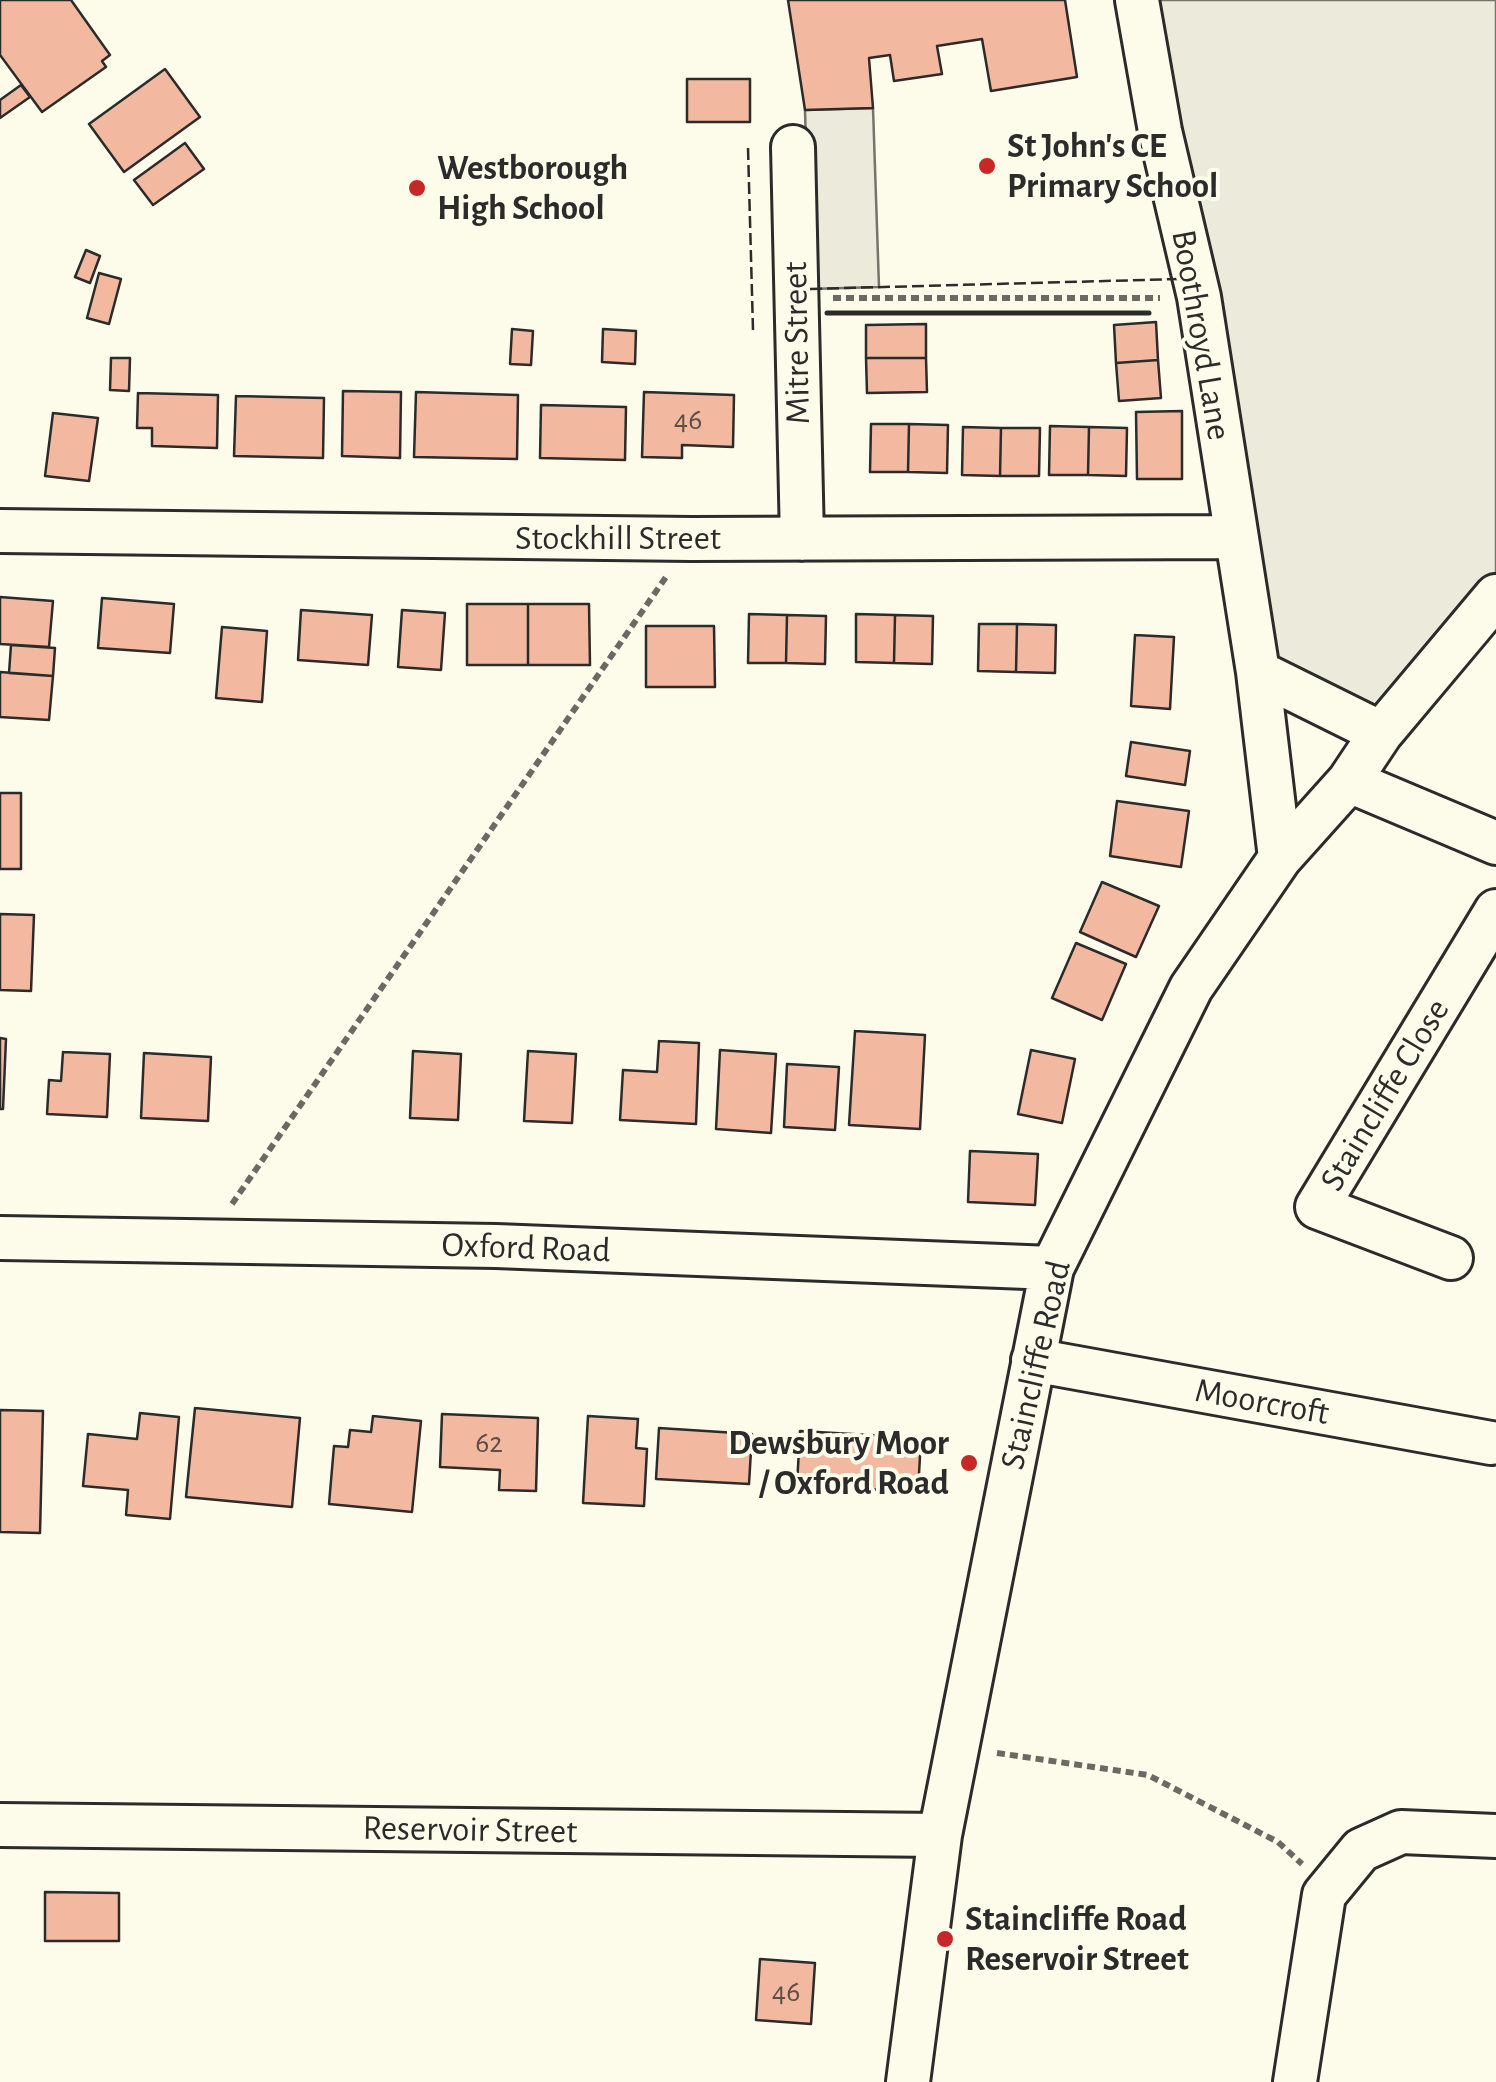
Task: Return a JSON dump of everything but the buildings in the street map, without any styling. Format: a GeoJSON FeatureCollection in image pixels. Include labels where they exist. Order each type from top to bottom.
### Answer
{"type":"FeatureCollection","features":[{"type":"Feature","properties":{"kind":"street","name":"Boothroyd Lane"},"geometry":{"type":"LineString","coordinates":[[1136,0],[1198,298],[1258,672],[1280,858]]}},
{"type":"Feature","properties":{"kind":"street","name":"Mitre Street"},"geometry":{"type":"LineString","coordinates":[[798,171],[796,298],[802,538]]}},
{"type":"Feature","properties":{"kind":"street","name":"Stockhill Street"},"geometry":{"type":"LineString","coordinates":[[0,532],[692,539],[1236,537]]}},
{"type":"Feature","properties":{"kind":"street","name":"Staincliffe Road"},"geometry":{"type":"LineString","coordinates":[[908,2082],[940,1835],[1052,1268],[1191,988],[1280,858],[1349,781],[1382,733],[1496,596]]}},
{"type":"Feature","properties":{"kind":"street"},"geometry":{"type":"LineString","coordinates":[[1258,672],[1382,733]]}},
{"type":"Feature","properties":{"kind":"street"},"geometry":{"type":"LineString","coordinates":[[1349,781],[1496,843]]}},
{"type":"Feature","properties":{"kind":"street","name":"Staincliffe Close"},"geometry":{"type":"LineString","coordinates":[[1451,1258],[1317,1207],[1496,911]]}},
{"type":"Feature","properties":{"kind":"street","name":"Oxford Road"},"geometry":{"type":"LineString","coordinates":[[0,1238],[496,1246],[1052,1268]]}},
{"type":"Feature","properties":{"kind":"street","name":"Moorcroft"},"geometry":{"type":"LineString","coordinates":[[1034,1360],[1491,1443]]}},
{"type":"Feature","properties":{"kind":"street","name":"Reservoir Street"},"geometry":{"type":"LineString","coordinates":[[0,1825],[940,1835]]}},
{"type":"Feature","properties":{"kind":"street"},"geometry":{"type":"LineString","coordinates":[[1295,2082],[1324,1896],[1360,1850],[1401,1832],[1496,1836]]}},
{"type":"Feature","properties":{"kind":"path"},"geometry":{"type":"LineString","coordinates":[[796,298],[1198,298]]}},
{"type":"Feature","properties":{"kind":"path"},"geometry":{"type":"LineString","coordinates":[[205,1244],[692,539]]}},
{"type":"Feature","properties":{"kind":"path"},"geometry":{"type":"LineString","coordinates":[[1007,1752],[1148,1775],[1278,1842],[1303,1865],[1324,1896]]}},
{"type":"Feature","properties":{"kind":"shaded area"},"geometry":{"type":"Polygon","coordinates":[[[1137,0],[1496,0],[1496,593],[1381,733],[1258,672],[1137,0]]]}},
{"type":"Feature","properties":{"kind":"shaded area"},"geometry":{"type":"Polygon","coordinates":[[[873,108],[879,287],[810,289],[805,110],[873,108]]]}},
{"type":"Feature","properties":{"kind":"fence"},"geometry":{"type":"LineString","coordinates":[[748,148],[753,330]]}},
{"type":"Feature","properties":{"kind":"fence"},"geometry":{"type":"LineString","coordinates":[[810,289],[1180,279]]}},
{"type":"Feature","properties":{"kind":"wall"},"geometry":{"type":"LineString","coordinates":[[827,313],[1149,313]]}},
{"type":"Feature","properties":{"kind":"place","name":"St John's CE Primary School"},"geometry":{"type":"Point","coordinates":[987,166]}},
{"type":"Feature","properties":{"kind":"place","name":"Westborough High School"},"geometry":{"type":"Point","coordinates":[417,188]}},
{"type":"Feature","properties":{"kind":"place","name":"Dewsbury Moor / Oxford Road"},"geometry":{"type":"Point","coordinates":[969,1463]}},
{"type":"Feature","properties":{"kind":"place","name":"Staincliffe Road Reservoir Street"},"geometry":{"type":"Point","coordinates":[945,1939]}}]}
